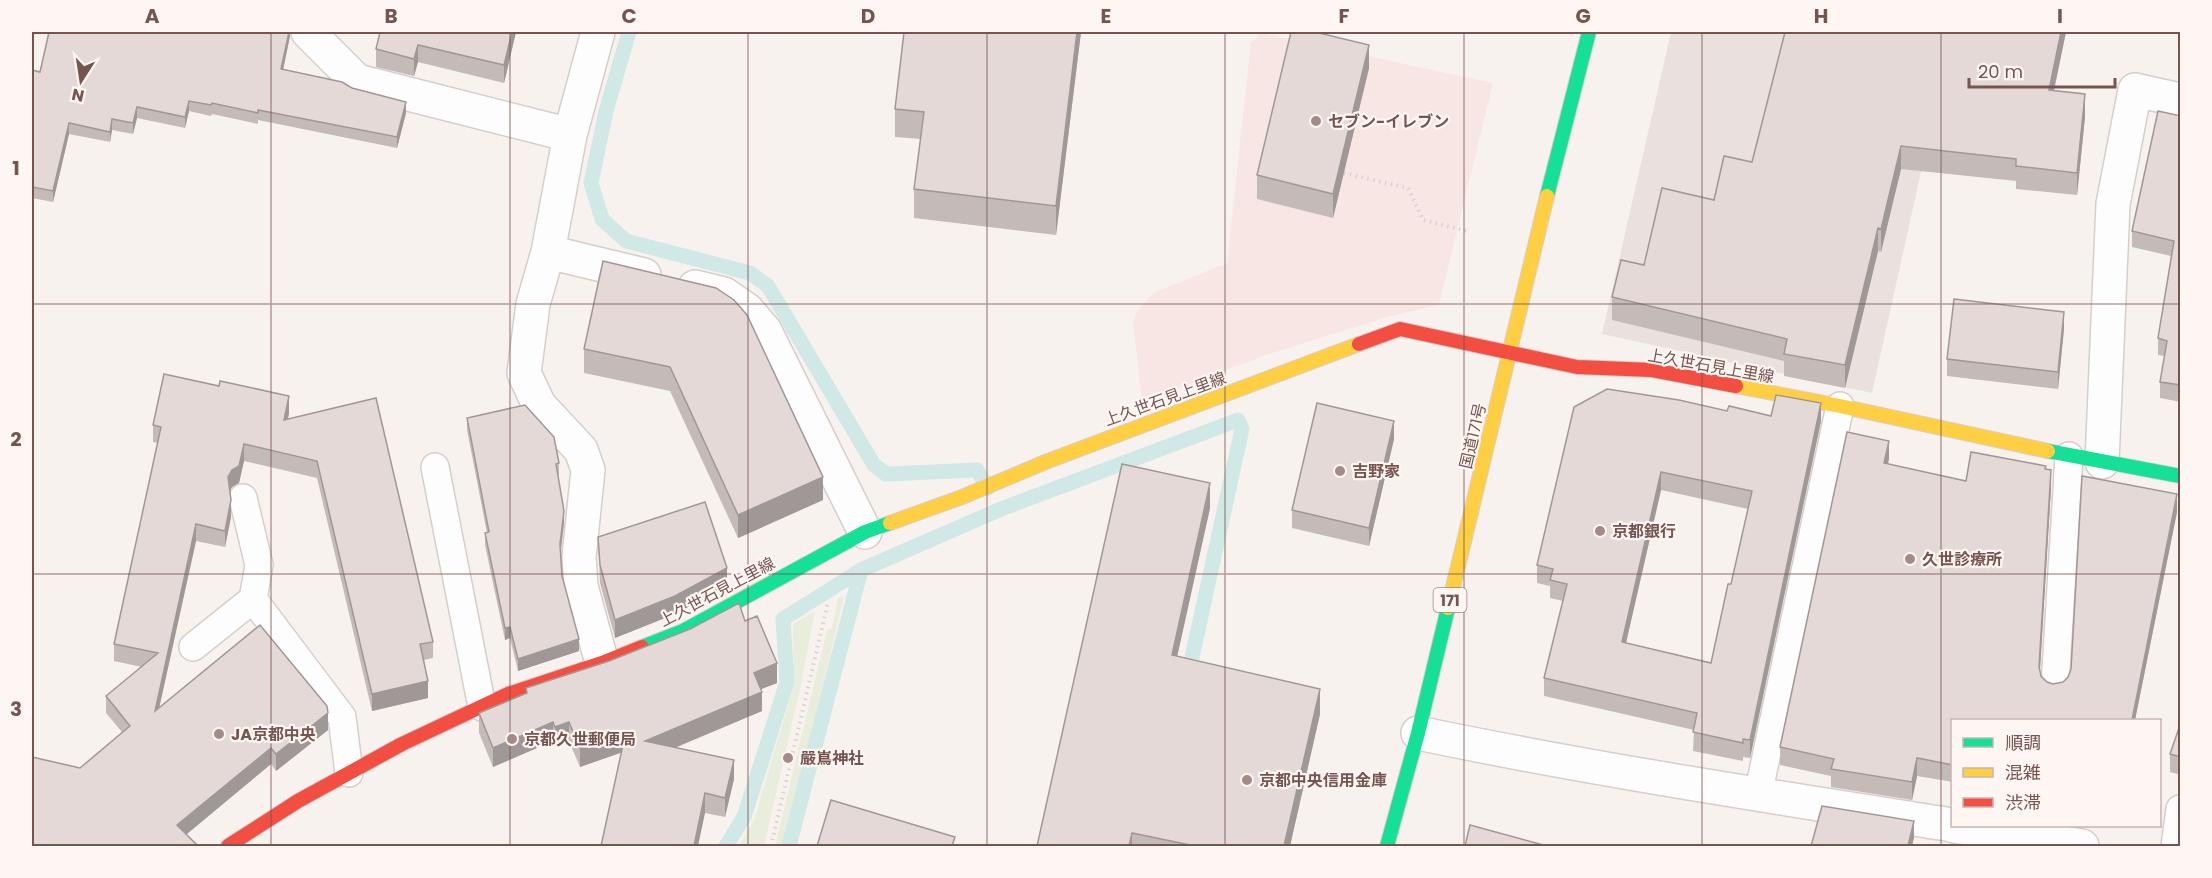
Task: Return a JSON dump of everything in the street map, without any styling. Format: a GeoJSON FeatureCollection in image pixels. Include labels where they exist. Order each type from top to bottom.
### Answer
{"type":"FeatureCollection","features":[{"type":"Feature","properties":{"kind":"main road","name":"国道171号"},"geometry":{"type":"LineString","coordinates":[[1387,846],[1418,733],[1509,352],[1589,32]]}},
{"type":"Feature","properties":{"kind":"main road","name":"上久世石見上里線"},"geometry":{"type":"LineString","coordinates":[[228,846],[298,801],[402,744],[508,694],[602,663],[683,631],[865,532],[1400,329],[1577,367],[1652,370],[1840,406],[2069,456],[2181,476]]}},
{"type":"Feature","properties":{"kind":"street"},"geometry":{"type":"LineString","coordinates":[[308,32],[357,81],[570,135]]}},
{"type":"Feature","properties":{"kind":"street"},"geometry":{"type":"LineString","coordinates":[[598,32],[570,135],[548,252],[533,303],[524,372],[539,405],[581,450],[588,470],[579,557],[581,586],[602,663]]}},
{"type":"Feature","properties":{"kind":"street"},"geometry":{"type":"LineString","coordinates":[[2102,462],[2113,204],[2135,90],[2181,100]]}},
{"type":"Feature","properties":{"kind":"street"},"geometry":{"type":"LineString","coordinates":[[548,252],[724,294],[747,310],[765,331],[865,532]]}},
{"type":"Feature","properties":{"kind":"street"},"geometry":{"type":"LineString","coordinates":[[1418,733],[1964,832],[2082,846]]}},
{"type":"Feature","properties":{"kind":"lane"},"geometry":{"type":"LineString","coordinates":[[1758,795],[1840,406]]}},
{"type":"Feature","properties":{"kind":"lane"},"geometry":{"type":"LineString","coordinates":[[2055,686],[2069,456]]}},
{"type":"Feature","properties":{"kind":"lane"},"geometry":{"type":"LineString","coordinates":[[435,467],[482,707]]}},
{"type":"Feature","properties":{"kind":"lane"},"geometry":{"type":"LineString","coordinates":[[193,647],[253,599],[259,565],[243,498]]}},
{"type":"Feature","properties":{"kind":"lane"},"geometry":{"type":"LineString","coordinates":[[253,599],[342,717],[349,773]]}},
{"type":"Feature","properties":{"kind":"lane"},"geometry":{"type":"LineString","coordinates":[[2175,846],[2181,809]]}},
{"type":"Feature","properties":{"kind":"path"},"geometry":{"type":"LineString","coordinates":[[1344,173],[1408,188],[1423,220],[1467,231]]}},
{"type":"Feature","properties":{"kind":"path"},"geometry":{"type":"LineString","coordinates":[[771,846],[828,600]]}},
{"type":"Feature","properties":{"kind":"shaded area"},"geometry":{"type":"Polygon","coordinates":[[[1671,32],[1952,32],[1872,393],[1602,334],[1671,32]]]}},
{"type":"Feature","properties":{"kind":"shaded area"},"geometry":{"type":"Polygon","coordinates":[[[1261,33],[1493,83],[1439,305],[1387,317],[1269,354],[1142,402],[1133,322],[1137,311],[1151,295],[1160,290],[1227,263],[1251,43],[1261,33]]]}},
{"type":"Feature","properties":{"kind":"green space"},"geometry":{"type":"Polygon","coordinates":[[[844,596],[782,846],[775,846],[827,630],[832,628],[838,598],[844,596]]]}},
{"type":"Feature","properties":{"kind":"green space"},"geometry":{"type":"Polygon","coordinates":[[[815,611],[800,689],[764,846],[739,846],[754,820],[794,686],[793,624],[815,611]]]}},
{"type":"Feature","properties":{"kind":"building"},"geometry":{"type":"Polygon","coordinates":[[[49,32],[289,32],[281,69],[342,82],[352,88],[406,102],[397,137],[212,103],[211,105],[189,101],[185,117],[137,107],[133,123],[112,119],[110,132],[69,123],[53,191],[32,187],[32,70],[40,72],[49,32]]]}},
{"type":"Feature","properties":{"kind":"building"},"geometry":{"type":"Polygon","coordinates":[[[380,32],[512,32],[504,65],[418,45],[414,59],[376,49],[380,32]]]}},
{"type":"Feature","properties":{"kind":"building"},"geometry":{"type":"Polygon","coordinates":[[[904,32],[1077,32],[1056,206],[914,189],[924,112],[895,109],[904,32]]]}},
{"type":"Feature","properties":{"kind":"building","name":"セブン-イレブン"},"geometry":{"type":"Polygon","coordinates":[[[1291,32],[1315,32],[1369,45],[1333,194],[1257,175],[1291,32]]]}},
{"type":"Feature","properties":{"kind":"building"},"geometry":{"type":"Polygon","coordinates":[[[1785,32],[2061,32],[2049,90],[2085,94],[2077,173],[2016,166],[2016,159],[1901,146],[1881,229],[1878,228],[1845,365],[1784,354],[1787,339],[1612,297],[1621,260],[1644,265],[1662,188],[1714,200],[1724,156],[1752,162],[1785,32]]]}},
{"type":"Feature","properties":{"kind":"building"},"geometry":{"type":"Polygon","coordinates":[[[2158,111],[2181,116],[2181,385],[2160,382],[2167,341],[2158,338],[2174,241],[2132,231],[2158,111]]]}},
{"type":"Feature","properties":{"kind":"building"},"geometry":{"type":"Polygon","coordinates":[[[603,261],[716,288],[734,300],[747,315],[823,477],[738,515],[670,367],[584,349],[603,261]]]}},
{"type":"Feature","properties":{"kind":"building"},"geometry":{"type":"Polygon","coordinates":[[[1954,299],[2064,312],[2058,372],[1947,359],[1954,299]]]}},
{"type":"Feature","properties":{"kind":"building"},"geometry":{"type":"Polygon","coordinates":[[[164,374],[219,386],[220,381],[289,396],[284,420],[376,398],[433,642],[420,644],[428,681],[372,694],[317,461],[244,444],[239,466],[232,470],[228,477],[231,500],[225,531],[196,524],[155,711],[260,625],[327,706],[328,713],[276,754],[271,748],[177,825],[198,846],[32,846],[32,757],[80,768],[130,726],[106,696],[158,653],[114,644],[161,427],[153,425],[164,374]]]}},
{"type":"Feature","properties":{"kind":"building"},"geometry":{"type":"Polygon","coordinates":[[[1607,389],[1679,400],[1727,411],[1729,406],[1771,416],[1776,395],[1821,403],[1750,740],[1743,739],[1743,743],[1693,732],[1697,713],[1544,678],[1567,584],[1550,580],[1553,569],[1537,565],[1574,407],[1607,389]],[[1661,472],[1622,642],[1711,663],[1752,491],[1661,472]]]}},
{"type":"Feature","properties":{"kind":"building","name":"吉野家"},"geometry":{"type":"Polygon","coordinates":[[[1317,403],[1394,421],[1369,528],[1292,510],[1317,403]]]}},
{"type":"Feature","properties":{"kind":"building"},"geometry":{"type":"Polygon","coordinates":[[[525,405],[554,437],[564,511],[560,544],[562,576],[579,639],[518,659],[510,627],[505,628],[485,533],[489,532],[467,418],[525,405]]]}},
{"type":"Feature","properties":{"kind":"building"},"geometry":{"type":"Polygon","coordinates":[[[1847,432],[1889,441],[1884,463],[1966,481],[1971,452],[2046,466],[2045,469],[2051,470],[2039,667],[2041,676],[2053,684],[2063,682],[2071,669],[2082,476],[2177,494],[2132,719],[1951,719],[1951,765],[1917,758],[1912,782],[1831,769],[1834,759],[1780,747],[1847,432]]]}},
{"type":"Feature","properties":{"kind":"building"},"geometry":{"type":"Polygon","coordinates":[[[1122,464],[1210,483],[1172,655],[1320,689],[1284,846],[1195,846],[1132,833],[1129,846],[1037,846],[1122,464]]]}},
{"type":"Feature","properties":{"kind":"building"},"geometry":{"type":"Polygon","coordinates":[[[705,502],[727,568],[675,596],[615,620],[600,565],[598,537],[705,502]]]}},
{"type":"Feature","properties":{"kind":"building"},"geometry":{"type":"Polygon","coordinates":[[[739,603],[745,621],[757,616],[777,663],[754,673],[762,692],[645,741],[734,760],[725,798],[705,793],[694,846],[601,846],[626,731],[580,748],[569,722],[555,727],[553,722],[493,748],[479,713],[527,693],[526,688],[609,661],[690,629],[739,603]]]}},
{"type":"Feature","properties":{"kind":"building"},"geometry":{"type":"Polygon","coordinates":[[[2181,722],[2181,757],[2170,754],[2181,722]]]}},
{"type":"Feature","properties":{"kind":"building"},"geometry":{"type":"Polygon","coordinates":[[[831,800],[955,837],[952,846],[817,846],[831,800]]]}},
{"type":"Feature","properties":{"kind":"building"},"geometry":{"type":"Polygon","coordinates":[[[1822,806],[1914,821],[1908,846],[1811,846],[1822,806]]]}},
{"type":"Feature","properties":{"kind":"building"},"geometry":{"type":"Polygon","coordinates":[[[1470,825],[1547,846],[1465,846],[1470,825]]]}},
{"type":"Feature","properties":{"kind":"waterway"},"geometry":{"type":"LineString","coordinates":[[629,32],[606,111],[591,183],[602,219],[626,241],[750,273],[768,286],[874,465],[886,474],[977,470],[988,488]]}},
{"type":"Feature","properties":{"kind":"waterway"},"geometry":{"type":"LineString","coordinates":[[789,846],[861,570],[1001,509],[1238,420],[1242,429],[1191,662]]}},
{"type":"Feature","properties":{"kind":"waterway"},"geometry":{"type":"LineString","coordinates":[[726,846],[744,817],[787,682],[783,619],[861,570]]}},
{"type":"Feature","properties":{"kind":"traffic: fast"},"geometry":{"type":"LineString","coordinates":[[1547,196],[1589,32]]}},
{"type":"Feature","properties":{"kind":"traffic: fast"},"geometry":{"type":"LineString","coordinates":[[2048,451],[2180,476]]}},
{"type":"Feature","properties":{"kind":"traffic: fast"},"geometry":{"type":"LineString","coordinates":[[642,647],[683,631],[865,532],[890,523]]}},
{"type":"Feature","properties":{"kind":"traffic: fast"},"geometry":{"type":"LineString","coordinates":[[1387,846],[1418,733],[1448,608]]}},
{"type":"Feature","properties":{"kind":"traffic: slow"},"geometry":{"type":"LineString","coordinates":[[1448,608],[1547,196]]}},
{"type":"Feature","properties":{"kind":"traffic: slow"},"geometry":{"type":"LineString","coordinates":[[890,523],[1359,344]]}},
{"type":"Feature","properties":{"kind":"traffic: slow"},"geometry":{"type":"LineString","coordinates":[[1736,386],[2048,451]]}},
{"type":"Feature","properties":{"kind":"traffic: jam"},"geometry":{"type":"LineString","coordinates":[[1359,344],[1400,329],[1577,367],[1652,370],[1736,386]]}},
{"type":"Feature","properties":{"kind":"traffic: jam"},"geometry":{"type":"LineString","coordinates":[[228,846],[298,801],[402,744],[508,694],[602,663],[642,647]]}},
{"type":"Feature","properties":{"kind":"place","name":"セブン-イレブン"},"geometry":{"type":"Point","coordinates":[1316,121]}},
{"type":"Feature","properties":{"kind":"place","name":"吉野家"},"geometry":{"type":"Point","coordinates":[1340,471]}},
{"type":"Feature","properties":{"kind":"place","name":"京都銀行"},"geometry":{"type":"Point","coordinates":[1600,531]}},
{"type":"Feature","properties":{"kind":"place","name":"久世診療所"},"geometry":{"type":"Point","coordinates":[1910,559]}},
{"type":"Feature","properties":{"kind":"place","name":"JA京都中央"},"geometry":{"type":"Point","coordinates":[219,734]}},
{"type":"Feature","properties":{"kind":"place","name":"京都久世郵便局"},"geometry":{"type":"Point","coordinates":[512,739]}},
{"type":"Feature","properties":{"kind":"place","name":"嚴嶌神社"},"geometry":{"type":"Point","coordinates":[788,758]}},
{"type":"Feature","properties":{"kind":"place","name":"京都中央信用金庫"},"geometry":{"type":"Point","coordinates":[1247,780]}}]}
